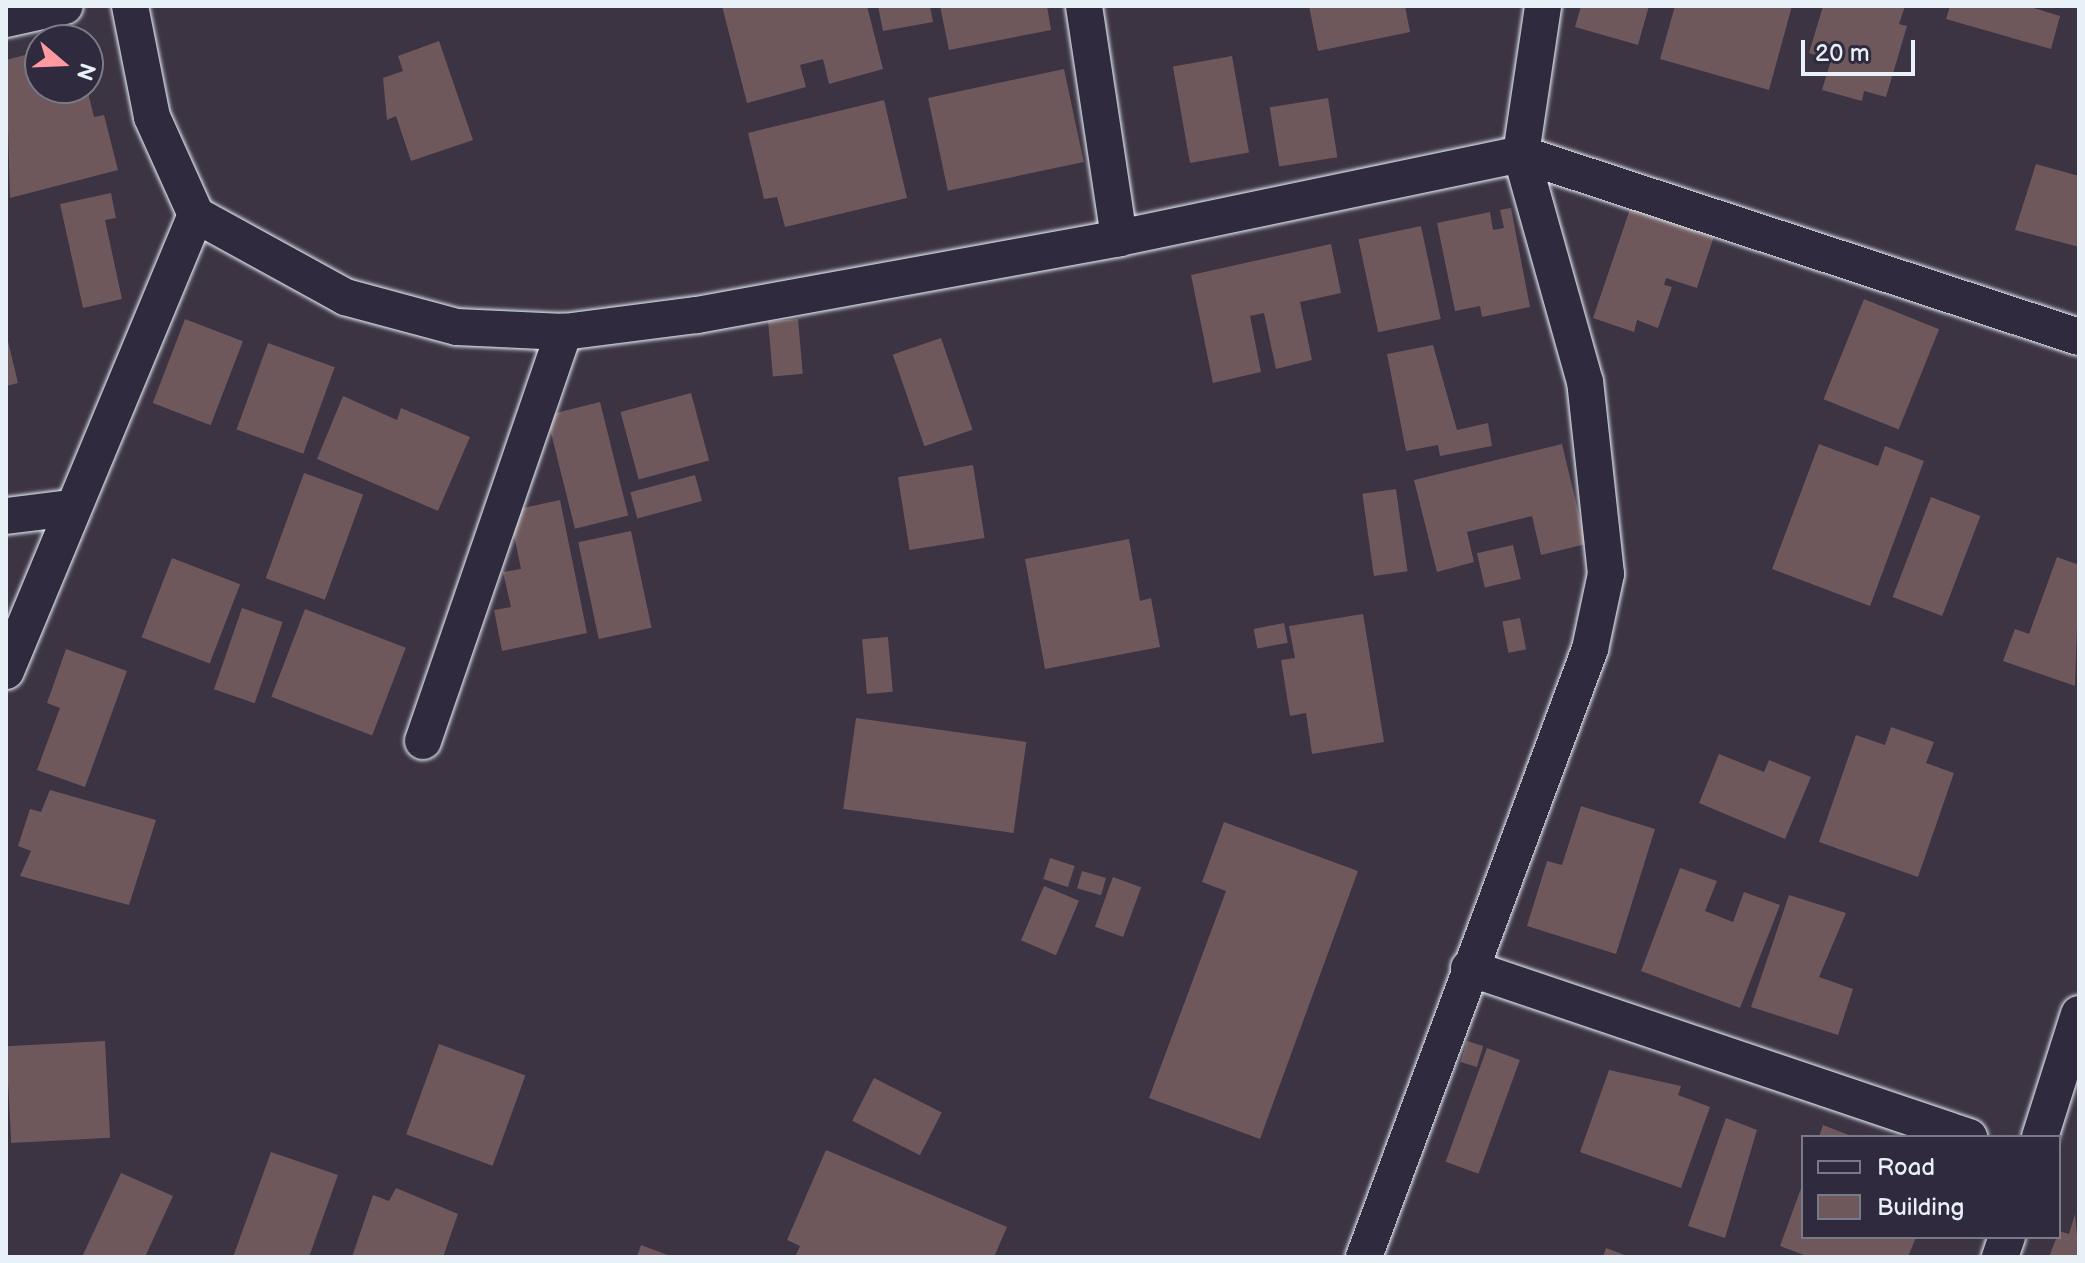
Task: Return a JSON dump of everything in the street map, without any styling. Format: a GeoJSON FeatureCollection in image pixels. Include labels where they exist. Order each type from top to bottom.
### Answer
{"type":"FeatureCollection","features":[{"type":"Feature","properties":{"kind":"street"},"geometry":{"type":"LineString","coordinates":[[6,19],[65,6]]}},
{"type":"Feature","properties":{"kind":"street"},"geometry":{"type":"LineString","coordinates":[[130,6],[152,117],[196,215],[345,297],[457,327],[564,332],[1119,238],[1521,154],[2079,337]]}},
{"type":"Feature","properties":{"kind":"street"},"geometry":{"type":"LineString","coordinates":[[1084,6],[1119,238]]}},
{"type":"Feature","properties":{"kind":"street"},"geometry":{"type":"LineString","coordinates":[[1364,1257],[1590,649],[1606,574],[1585,382],[1521,154],[1543,6]]}},
{"type":"Feature","properties":{"kind":"street"},"geometry":{"type":"LineString","coordinates":[[6,671],[70,508],[196,215]]}},
{"type":"Feature","properties":{"kind":"street"},"geometry":{"type":"LineString","coordinates":[[423,741],[564,332]]}},
{"type":"Feature","properties":{"kind":"street"},"geometry":{"type":"LineString","coordinates":[[6,516],[70,508]]}},
{"type":"Feature","properties":{"kind":"street"},"geometry":{"type":"LineString","coordinates":[[1469,968],[1963,1135]]}},
{"type":"Feature","properties":{"kind":"street"},"geometry":{"type":"LineString","coordinates":[[2041,1135],[2079,1014]]}},
{"type":"Feature","properties":{"kind":"building"},"geometry":{"type":"Polygon","coordinates":[[[722,6],[867,6],[883,69],[829,84],[823,59],[800,65],[806,87],[747,103],[722,6]]]}},
{"type":"Feature","properties":{"kind":"building"},"geometry":{"type":"Polygon","coordinates":[[[878,6],[930,6],[933,22],[883,31],[878,6]]]}},
{"type":"Feature","properties":{"kind":"building"},"geometry":{"type":"Polygon","coordinates":[[[940,6],[1047,6],[1051,30],[949,50],[940,6]]]}},
{"type":"Feature","properties":{"kind":"building"},"geometry":{"type":"Polygon","coordinates":[[[1309,6],[1405,6],[1410,32],[1318,51],[1309,6]]]}},
{"type":"Feature","properties":{"kind":"building"},"geometry":{"type":"Polygon","coordinates":[[[1581,6],[1649,6],[1638,45],[1575,27],[1581,6]]]}},
{"type":"Feature","properties":{"kind":"building"},"geometry":{"type":"Polygon","coordinates":[[[1675,6],[1792,6],[1769,90],[1660,59],[1675,6]]]}},
{"type":"Feature","properties":{"kind":"building"},"geometry":{"type":"Polygon","coordinates":[[[1823,6],[1905,6],[1899,24],[1907,26],[1886,97],[1864,91],[1862,101],[1822,90],[1831,60],[1809,53],[1823,6]]]}},
{"type":"Feature","properties":{"kind":"building"},"geometry":{"type":"Polygon","coordinates":[[[1950,6],[2027,6],[2060,16],[2051,49],[1946,19],[1950,6]]]}},
{"type":"Feature","properties":{"kind":"building"},"geometry":{"type":"Polygon","coordinates":[[[439,41],[473,140],[411,161],[396,116],[387,120],[383,78],[403,71],[398,56],[439,41]]]}},
{"type":"Feature","properties":{"kind":"building"},"geometry":{"type":"Polygon","coordinates":[[[24,55],[24,104],[91,104],[94,117],[104,115],[118,170],[10,198],[6,60],[24,55]]]}},
{"type":"Feature","properties":{"kind":"building"},"geometry":{"type":"Polygon","coordinates":[[[1232,56],[1249,153],[1190,163],[1173,66],[1232,56]]]}},
{"type":"Feature","properties":{"kind":"building"},"geometry":{"type":"Polygon","coordinates":[[[1064,69],[1084,162],[948,191],[928,98],[1064,69]]]}},
{"type":"Feature","properties":{"kind":"building"},"geometry":{"type":"Polygon","coordinates":[[[1328,98],[1337,157],[1279,166],[1270,107],[1328,98]]]}},
{"type":"Feature","properties":{"kind":"building"},"geometry":{"type":"Polygon","coordinates":[[[884,100],[907,198],[785,227],[777,197],[764,199],[748,133],[884,100]]]}},
{"type":"Feature","properties":{"kind":"building"},"geometry":{"type":"Polygon","coordinates":[[[2036,164],[2079,176],[2079,247],[2015,230],[2036,164]]]}},
{"type":"Feature","properties":{"kind":"building"},"geometry":{"type":"Polygon","coordinates":[[[111,193],[116,218],[105,220],[122,299],[83,308],[60,204],[111,193]]]}},
{"type":"Feature","properties":{"kind":"building"},"geometry":{"type":"Polygon","coordinates":[[[1631,206],[1714,236],[1697,288],[1666,278],[1664,285],[1672,287],[1658,328],[1637,320],[1634,332],[1593,318],[1631,206]]]}},
{"type":"Feature","properties":{"kind":"building"},"geometry":{"type":"Polygon","coordinates":[[[1511,208],[1530,307],[1482,317],[1480,306],[1455,311],[1437,223],[1490,212],[1493,230],[1504,228],[1500,210],[1511,208]]]}},
{"type":"Feature","properties":{"kind":"building"},"geometry":{"type":"Polygon","coordinates":[[[1421,226],[1441,319],[1378,332],[1358,239],[1421,226]]]}},
{"type":"Feature","properties":{"kind":"building"},"geometry":{"type":"Polygon","coordinates":[[[1331,244],[1341,293],[1300,302],[1312,360],[1276,369],[1264,313],[1250,316],[1261,372],[1213,383],[1191,275],[1331,244]]]}},
{"type":"Feature","properties":{"kind":"building"},"geometry":{"type":"Polygon","coordinates":[[[1864,299],[1939,329],[1899,429],[1824,399],[1864,299]]]}},
{"type":"Feature","properties":{"kind":"building"},"geometry":{"type":"Polygon","coordinates":[[[185,319],[243,341],[211,425],[153,403],[185,319]]]}},
{"type":"Feature","properties":{"kind":"building"},"geometry":{"type":"Polygon","coordinates":[[[798,319],[803,374],[773,376],[768,322],[798,319]]]}},
{"type":"Feature","properties":{"kind":"building"},"geometry":{"type":"Polygon","coordinates":[[[6,333],[18,383],[6,386],[6,333]]]}},
{"type":"Feature","properties":{"kind":"building"},"geometry":{"type":"Polygon","coordinates":[[[941,338],[973,430],[924,446],[893,355],[941,338]]]}},
{"type":"Feature","properties":{"kind":"building"},"geometry":{"type":"Polygon","coordinates":[[[268,343],[335,367],[303,454],[237,429],[268,343]]]}},
{"type":"Feature","properties":{"kind":"building"},"geometry":{"type":"Polygon","coordinates":[[[1433,345],[1457,430],[1488,423],[1492,446],[1440,456],[1438,445],[1406,451],[1387,354],[1433,345]]]}},
{"type":"Feature","properties":{"kind":"building"},"geometry":{"type":"Polygon","coordinates":[[[691,393],[709,461],[639,480],[620,412],[691,393]]]}},
{"type":"Feature","properties":{"kind":"building"},"geometry":{"type":"Polygon","coordinates":[[[343,396],[397,420],[401,408],[470,437],[438,511],[317,459],[343,396]]]}},
{"type":"Feature","properties":{"kind":"building"},"geometry":{"type":"Polygon","coordinates":[[[600,402],[628,516],[575,529],[547,415],[600,402]]]}},
{"type":"Feature","properties":{"kind":"building"},"geometry":{"type":"Polygon","coordinates":[[[1562,444],[1586,544],[1541,555],[1532,516],[1467,532],[1474,562],[1437,572],[1414,480],[1562,444]]]}},
{"type":"Feature","properties":{"kind":"building"},"geometry":{"type":"Polygon","coordinates":[[[1819,444],[1878,466],[1885,446],[1924,461],[1870,606],[1772,569],[1819,444]]]}},
{"type":"Feature","properties":{"kind":"building"},"geometry":{"type":"Polygon","coordinates":[[[973,465],[985,538],[910,550],[898,477],[973,465]]]}},
{"type":"Feature","properties":{"kind":"building"},"geometry":{"type":"Polygon","coordinates":[[[304,473],[363,495],[325,600],[266,578],[304,473]]]}},
{"type":"Feature","properties":{"kind":"building"},"geometry":{"type":"Polygon","coordinates":[[[695,475],[702,501],[637,518],[630,492],[695,475]]]}},
{"type":"Feature","properties":{"kind":"building"},"geometry":{"type":"Polygon","coordinates":[[[1396,489],[1408,571],[1374,576],[1362,494],[1396,489]]]}},
{"type":"Feature","properties":{"kind":"building"},"geometry":{"type":"Polygon","coordinates":[[[1931,497],[1980,516],[1942,616],[1893,597],[1931,497]]]}},
{"type":"Feature","properties":{"kind":"building"},"geometry":{"type":"Polygon","coordinates":[[[560,500],[587,633],[502,651],[494,610],[511,607],[503,572],[521,569],[509,511],[560,500]]]}},
{"type":"Feature","properties":{"kind":"building"},"geometry":{"type":"Polygon","coordinates":[[[631,531],[652,628],[599,639],[578,542],[631,531]]]}},
{"type":"Feature","properties":{"kind":"building"},"geometry":{"type":"Polygon","coordinates":[[[1129,539],[1140,601],[1151,598],[1160,647],[1045,669],[1025,559],[1129,539]]]}},
{"type":"Feature","properties":{"kind":"building"},"geometry":{"type":"Polygon","coordinates":[[[1513,545],[1521,579],[1485,587],[1477,553],[1513,545]]]}},
{"type":"Feature","properties":{"kind":"building"},"geometry":{"type":"Polygon","coordinates":[[[2057,557],[2079,565],[2075,686],[2003,661],[2015,629],[2029,634],[2057,557]]]}},
{"type":"Feature","properties":{"kind":"building"},"geometry":{"type":"Polygon","coordinates":[[[172,558],[240,584],[210,664],[142,637],[172,558]]]}},
{"type":"Feature","properties":{"kind":"building"},"geometry":{"type":"Polygon","coordinates":[[[242,608],[283,622],[255,703],[214,689],[242,608]]]}},
{"type":"Feature","properties":{"kind":"building"},"geometry":{"type":"Polygon","coordinates":[[[305,609],[406,648],[372,735],[271,697],[305,609]]]}},
{"type":"Feature","properties":{"kind":"building"},"geometry":{"type":"Polygon","coordinates":[[[1363,614],[1384,742],[1312,754],[1306,713],[1290,716],[1281,660],[1295,658],[1289,626],[1363,614]]]}},
{"type":"Feature","properties":{"kind":"building"},"geometry":{"type":"Polygon","coordinates":[[[1520,618],[1526,649],[1508,653],[1502,621],[1520,618]]]}},
{"type":"Feature","properties":{"kind":"building"},"geometry":{"type":"Polygon","coordinates":[[[1284,623],[1288,643],[1257,649],[1254,629],[1284,623]]]}},
{"type":"Feature","properties":{"kind":"building"},"geometry":{"type":"Polygon","coordinates":[[[888,637],[893,692],[867,694],[862,639],[888,637]]]}},
{"type":"Feature","properties":{"kind":"building"},"geometry":{"type":"Polygon","coordinates":[[[66,649],[127,671],[85,787],[37,770],[60,708],[47,703],[66,649]]]}},
{"type":"Feature","properties":{"kind":"building"},"geometry":{"type":"Polygon","coordinates":[[[856,718],[1026,742],[1014,833],[843,809],[856,718]]]}},
{"type":"Feature","properties":{"kind":"building"},"geometry":{"type":"Polygon","coordinates":[[[1891,727],[1934,742],[1926,763],[1954,773],[1918,877],[1819,842],[1856,735],[1885,745],[1891,727]]]}},
{"type":"Feature","properties":{"kind":"building"},"geometry":{"type":"Polygon","coordinates":[[[1719,754],[1764,772],[1769,760],[1811,777],[1785,839],[1699,803],[1719,754]]]}},
{"type":"Feature","properties":{"kind":"building"},"geometry":{"type":"Polygon","coordinates":[[[50,790],[156,820],[129,905],[20,876],[31,851],[18,846],[30,809],[41,812],[50,790]]]}},
{"type":"Feature","properties":{"kind":"building"},"geometry":{"type":"Polygon","coordinates":[[[1581,806],[1655,829],[1616,954],[1527,926],[1547,861],[1562,865],[1581,806]]]}},
{"type":"Feature","properties":{"kind":"building"},"geometry":{"type":"Polygon","coordinates":[[[1224,822],[1358,871],[1260,1139],[1149,1098],[1226,891],[1202,882],[1224,822]]]}},
{"type":"Feature","properties":{"kind":"building"},"geometry":{"type":"Polygon","coordinates":[[[1050,858],[1075,866],[1068,887],[1043,879],[1050,858]]]}},
{"type":"Feature","properties":{"kind":"building"},"geometry":{"type":"Polygon","coordinates":[[[1680,868],[1717,881],[1705,911],[1733,922],[1744,892],[1780,905],[1740,1008],[1641,971],[1680,868]]]}},
{"type":"Feature","properties":{"kind":"building"},"geometry":{"type":"Polygon","coordinates":[[[1082,871],[1106,878],[1101,895],[1077,888],[1082,871]]]}},
{"type":"Feature","properties":{"kind":"building"},"geometry":{"type":"Polygon","coordinates":[[[1113,877],[1141,887],[1123,937],[1095,927],[1113,877]]]}},
{"type":"Feature","properties":{"kind":"building"},"geometry":{"type":"Polygon","coordinates":[[[1044,886],[1079,901],[1056,955],[1021,940],[1044,886]]]}},
{"type":"Feature","properties":{"kind":"building"},"geometry":{"type":"Polygon","coordinates":[[[1789,895],[1846,913],[1819,977],[1853,989],[1838,1035],[1751,1007],[1789,895]]]}},
{"type":"Feature","properties":{"kind":"building"},"geometry":{"type":"Polygon","coordinates":[[[105,1041],[110,1138],[11,1143],[6,1046],[105,1041]]]}},
{"type":"Feature","properties":{"kind":"building"},"geometry":{"type":"Polygon","coordinates":[[[1467,1041],[1483,1046],[1477,1067],[1461,1062],[1467,1041]]]}},
{"type":"Feature","properties":{"kind":"building"},"geometry":{"type":"Polygon","coordinates":[[[439,1044],[525,1075],[493,1166],[406,1134],[439,1044]]]}},
{"type":"Feature","properties":{"kind":"building"},"geometry":{"type":"Polygon","coordinates":[[[1487,1048],[1520,1060],[1479,1174],[1446,1162],[1487,1048]]]}},
{"type":"Feature","properties":{"kind":"building"},"geometry":{"type":"Polygon","coordinates":[[[1609,1070],[1681,1086],[1678,1095],[1710,1107],[1681,1188],[1580,1152],[1609,1070]]]}},
{"type":"Feature","properties":{"kind":"building"},"geometry":{"type":"Polygon","coordinates":[[[874,1078],[942,1113],[920,1155],[852,1121],[874,1078]]]}},
{"type":"Feature","properties":{"kind":"building"},"geometry":{"type":"Polygon","coordinates":[[[1726,1118],[1757,1130],[1725,1238],[1688,1226],[1726,1118]]]}},
{"type":"Feature","properties":{"kind":"building"},"geometry":{"type":"Polygon","coordinates":[[[1823,1125],[1849,1135],[1820,1135],[1823,1125]]]}},
{"type":"Feature","properties":{"kind":"building"},"geometry":{"type":"Polygon","coordinates":[[[826,1150],[1007,1227],[994,1257],[795,1257],[800,1246],[787,1240],[826,1150]]]}},
{"type":"Feature","properties":{"kind":"building"},"geometry":{"type":"Polygon","coordinates":[[[271,1152],[338,1175],[309,1257],[233,1257],[271,1152]]]}},
{"type":"Feature","properties":{"kind":"building"},"geometry":{"type":"Polygon","coordinates":[[[121,1173],[173,1196],[145,1257],[82,1257],[121,1173]]]}},
{"type":"Feature","properties":{"kind":"building"},"geometry":{"type":"Polygon","coordinates":[[[396,1188],[458,1214],[443,1257],[352,1257],[373,1195],[389,1201],[396,1188]]]}},
{"type":"Feature","properties":{"kind":"building"},"geometry":{"type":"Polygon","coordinates":[[[1801,1188],[1801,1239],[1915,1239],[1908,1257],[1809,1257],[1780,1246],[1801,1188]]]}},
{"type":"Feature","properties":{"kind":"building"},"geometry":{"type":"Polygon","coordinates":[[[2075,1214],[2079,1257],[2049,1257],[2056,1239],[2061,1239],[2061,1232],[2069,1234],[2075,1214]]]}},
{"type":"Feature","properties":{"kind":"building"},"geometry":{"type":"Polygon","coordinates":[[[641,1245],[673,1257],[637,1257],[641,1245]]]}},
{"type":"Feature","properties":{"kind":"building"},"geometry":{"type":"Polygon","coordinates":[[[1606,1248],[1630,1257],[1603,1257],[1606,1248]]]}}]}
